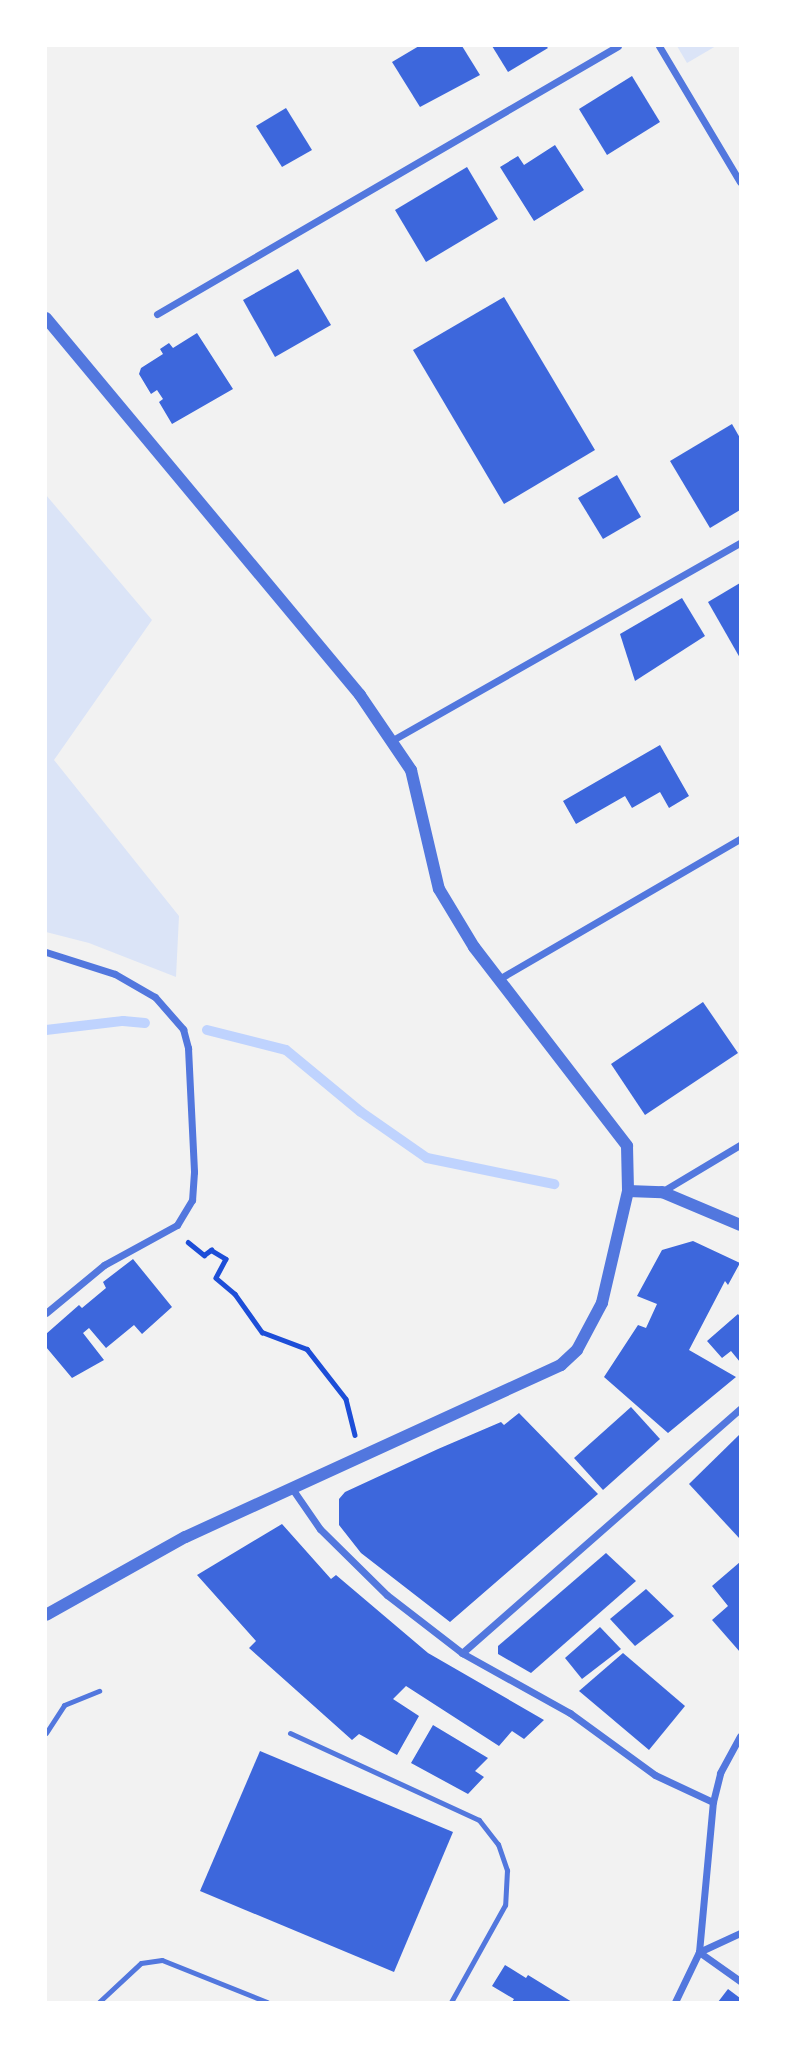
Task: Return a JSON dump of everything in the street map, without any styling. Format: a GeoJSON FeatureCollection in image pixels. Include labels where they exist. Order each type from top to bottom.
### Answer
{"type":"FeatureCollection","features":[{"type":"Feature","properties":{"kind":"street"},"geometry":{"type":"LineString","coordinates":[[157,314],[618,46]]}},
{"type":"Feature","properties":{"kind":"street"},"geometry":{"type":"LineString","coordinates":[[659,46],[740,183]]}},
{"type":"Feature","properties":{"kind":"street"},"geometry":{"type":"LineString","coordinates":[[46,318],[360,695],[411,770],[439,889],[499,979],[627,1146],[628,1191],[602,1303],[577,1350],[539,1378],[291,1487],[185,1537],[46,1615]]}},
{"type":"Feature","properties":{"kind":"street"},"geometry":{"type":"LineString","coordinates":[[391,741],[740,543]]}},
{"type":"Feature","properties":{"kind":"street"},"geometry":{"type":"LineString","coordinates":[[499,979],[740,839]]}},
{"type":"Feature","properties":{"kind":"street"},"geometry":{"type":"LineString","coordinates":[[46,952],[115,974],[155,997],[183,1029],[188,1048],[194,1172],[192,1200],[170,1228],[104,1265],[46,1313]]}},
{"type":"Feature","properties":{"kind":"street"},"geometry":{"type":"LineString","coordinates":[[662,1192],[740,1145]]}},
{"type":"Feature","properties":{"kind":"street"},"geometry":{"type":"LineString","coordinates":[[628,1191],[662,1192],[740,1225]]}},
{"type":"Feature","properties":{"kind":"street"},"geometry":{"type":"LineString","coordinates":[[462,1653],[740,1409]]}},
{"type":"Feature","properties":{"kind":"street"},"geometry":{"type":"LineString","coordinates":[[291,1487],[320,1530],[387,1595],[462,1653],[570,1713],[654,1775],[713,1802]]}},
{"type":"Feature","properties":{"kind":"street"},"geometry":{"type":"LineString","coordinates":[[675,2003],[699,1952],[713,1802],[720,1773],[740,1736]]}},
{"type":"Feature","properties":{"kind":"street"},"geometry":{"type":"LineString","coordinates":[[699,1952],[740,1933]]}},
{"type":"Feature","properties":{"kind":"street"},"geometry":{"type":"LineString","coordinates":[[699,1952],[740,1980]]}},
{"type":"Feature","properties":{"kind":"lane"},"geometry":{"type":"LineString","coordinates":[[46,1733],[65,1705],[99,1691]]}},
{"type":"Feature","properties":{"kind":"lane"},"geometry":{"type":"LineString","coordinates":[[290,1733],[479,1820],[498,1844],[507,1870],[505,1905],[451,2003]]}},
{"type":"Feature","properties":{"kind":"lane"},"geometry":{"type":"LineString","coordinates":[[99,2003],[141,1963],[162,1960],[267,2003]]}},
{"type":"Feature","properties":{"kind":"path"},"geometry":{"type":"LineString","coordinates":[[170,1228],[204,1255],[211,1250],[226,1259],[216,1278],[235,1294],[262,1332],[307,1349],[346,1399],[361,1456]]}},
{"type":"Feature","properties":{"kind":"shaded area"},"geometry":{"type":"Polygon","coordinates":[[[677,46],[716,46],[687,63],[677,46]]]}},
{"type":"Feature","properties":{"kind":"shaded area"},"geometry":{"type":"Polygon","coordinates":[[[46,495],[152,620],[54,760],[179,916],[176,977],[89,943],[46,932],[46,495]]]}},
{"type":"Feature","properties":{"kind":"building"},"geometry":{"type":"Polygon","coordinates":[[[419,46],[462,46],[480,75],[420,107],[392,62],[419,46]]]}},
{"type":"Feature","properties":{"kind":"building"},"geometry":{"type":"Polygon","coordinates":[[[492,46],[546,46],[548,48],[508,72],[492,46]]]}},
{"type":"Feature","properties":{"kind":"building"},"geometry":{"type":"Polygon","coordinates":[[[632,76],[660,122],[607,155],[579,109],[632,76]]]}},
{"type":"Feature","properties":{"kind":"building"},"geometry":{"type":"Polygon","coordinates":[[[286,108],[312,150],[282,167],[256,126],[286,108]]]}},
{"type":"Feature","properties":{"kind":"building"},"geometry":{"type":"Polygon","coordinates":[[[555,145],[584,190],[534,221],[500,167],[518,156],[524,165],[555,145]]]}},
{"type":"Feature","properties":{"kind":"building"},"geometry":{"type":"Polygon","coordinates":[[[467,167],[498,219],[426,262],[395,210],[467,167]]]}},
{"type":"Feature","properties":{"kind":"building"},"geometry":{"type":"Polygon","coordinates":[[[298,269],[331,325],[275,357],[243,300],[298,269]]]}},
{"type":"Feature","properties":{"kind":"building"},"geometry":{"type":"Polygon","coordinates":[[[504,297],[595,450],[504,504],[413,350],[504,297]]]}},
{"type":"Feature","properties":{"kind":"building"},"geometry":{"type":"Polygon","coordinates":[[[197,333],[233,389],[172,424],[159,402],[163,399],[157,390],[151,394],[139,374],[141,368],[163,354],[160,349],[169,343],[173,348],[197,333]]]}},
{"type":"Feature","properties":{"kind":"building"},"geometry":{"type":"Polygon","coordinates":[[[732,424],[740,438],[740,510],[710,528],[670,461],[732,424]]]}},
{"type":"Feature","properties":{"kind":"building"},"geometry":{"type":"Polygon","coordinates":[[[617,475],[641,517],[603,539],[578,498],[617,475]]]}},
{"type":"Feature","properties":{"kind":"building"},"geometry":{"type":"Polygon","coordinates":[[[740,583],[740,658],[708,602],[740,583]]]}},
{"type":"Feature","properties":{"kind":"building"},"geometry":{"type":"Polygon","coordinates":[[[682,598],[705,636],[635,681],[620,634],[682,598]]]}},
{"type":"Feature","properties":{"kind":"building"},"geometry":{"type":"Polygon","coordinates":[[[660,745],[689,796],[669,808],[660,792],[632,808],[625,796],[576,824],[563,801],[660,745]]]}},
{"type":"Feature","properties":{"kind":"building"},"geometry":{"type":"Polygon","coordinates":[[[703,1002],[738,1053],[645,1115],[611,1064],[703,1002]]]}},
{"type":"Feature","properties":{"kind":"building"},"geometry":{"type":"Polygon","coordinates":[[[693,1241],[740,1263],[728,1285],[725,1281],[689,1350],[736,1377],[668,1433],[604,1377],[638,1325],[646,1328],[657,1304],[637,1296],[662,1250],[693,1241]]]}},
{"type":"Feature","properties":{"kind":"building"},"geometry":{"type":"Polygon","coordinates":[[[133,1259],[172,1307],[142,1334],[134,1325],[106,1348],[89,1328],[83,1333],[104,1360],[72,1378],[46,1347],[46,1334],[79,1305],[82,1308],[106,1288],[103,1282],[133,1259]]]}},
{"type":"Feature","properties":{"kind":"building"},"geometry":{"type":"Polygon","coordinates":[[[738,1314],[740,1362],[731,1351],[722,1358],[707,1341],[738,1314]]]}},
{"type":"Feature","properties":{"kind":"building"},"geometry":{"type":"Polygon","coordinates":[[[631,1407],[660,1439],[603,1490],[574,1458],[631,1407]]]}},
{"type":"Feature","properties":{"kind":"building"},"geometry":{"type":"Polygon","coordinates":[[[519,1413],[598,1494],[450,1622],[361,1553],[339,1525],[339,1499],[345,1492],[438,1449],[501,1422],[504,1425],[519,1413]]]}},
{"type":"Feature","properties":{"kind":"building"},"geometry":{"type":"Polygon","coordinates":[[[740,1434],[740,1539],[689,1484],[740,1434]]]}},
{"type":"Feature","properties":{"kind":"building"},"geometry":{"type":"Polygon","coordinates":[[[282,1524],[331,1579],[336,1575],[428,1653],[544,1720],[524,1739],[512,1731],[499,1746],[406,1686],[393,1699],[419,1716],[397,1755],[359,1734],[352,1740],[249,1648],[256,1641],[197,1575],[282,1524]]]}},
{"type":"Feature","properties":{"kind":"building"},"geometry":{"type":"Polygon","coordinates":[[[606,1553],[636,1581],[531,1673],[498,1654],[498,1646],[606,1553]]]}},
{"type":"Feature","properties":{"kind":"building"},"geometry":{"type":"Polygon","coordinates":[[[740,1562],[740,1652],[712,1620],[728,1606],[712,1586],[740,1562]]]}},
{"type":"Feature","properties":{"kind":"building"},"geometry":{"type":"Polygon","coordinates":[[[646,1589],[674,1616],[635,1646],[610,1619],[646,1589]]]}},
{"type":"Feature","properties":{"kind":"building"},"geometry":{"type":"Polygon","coordinates":[[[600,1627],[621,1649],[582,1679],[565,1658],[600,1627]]]}},
{"type":"Feature","properties":{"kind":"building"},"geometry":{"type":"Polygon","coordinates":[[[623,1653],[685,1706],[649,1750],[579,1691],[623,1653]]]}},
{"type":"Feature","properties":{"kind":"building"},"geometry":{"type":"Polygon","coordinates":[[[433,1725],[488,1758],[475,1771],[484,1777],[468,1794],[411,1763],[433,1725]]]}},
{"type":"Feature","properties":{"kind":"building"},"geometry":{"type":"Polygon","coordinates":[[[260,1751],[453,1832],[394,1972],[200,1891],[260,1751]]]}},
{"type":"Feature","properties":{"kind":"building"},"geometry":{"type":"Polygon","coordinates":[[[505,1965],[526,1978],[528,1975],[572,2002],[512,2002],[514,1999],[492,1986],[505,1965]]]}},
{"type":"Feature","properties":{"kind":"building"},"geometry":{"type":"Polygon","coordinates":[[[728,1989],[740,1998],[740,2002],[718,2002],[728,1989]]]}},
{"type":"Feature","properties":{"kind":"waterway"},"geometry":{"type":"LineString","coordinates":[[46,1030],[123,1021],[145,1023]]}},
{"type":"Feature","properties":{"kind":"waterway"},"geometry":{"type":"LineString","coordinates":[[207,1030],[286,1050],[361,1112],[427,1158],[554,1184]]}}]}
